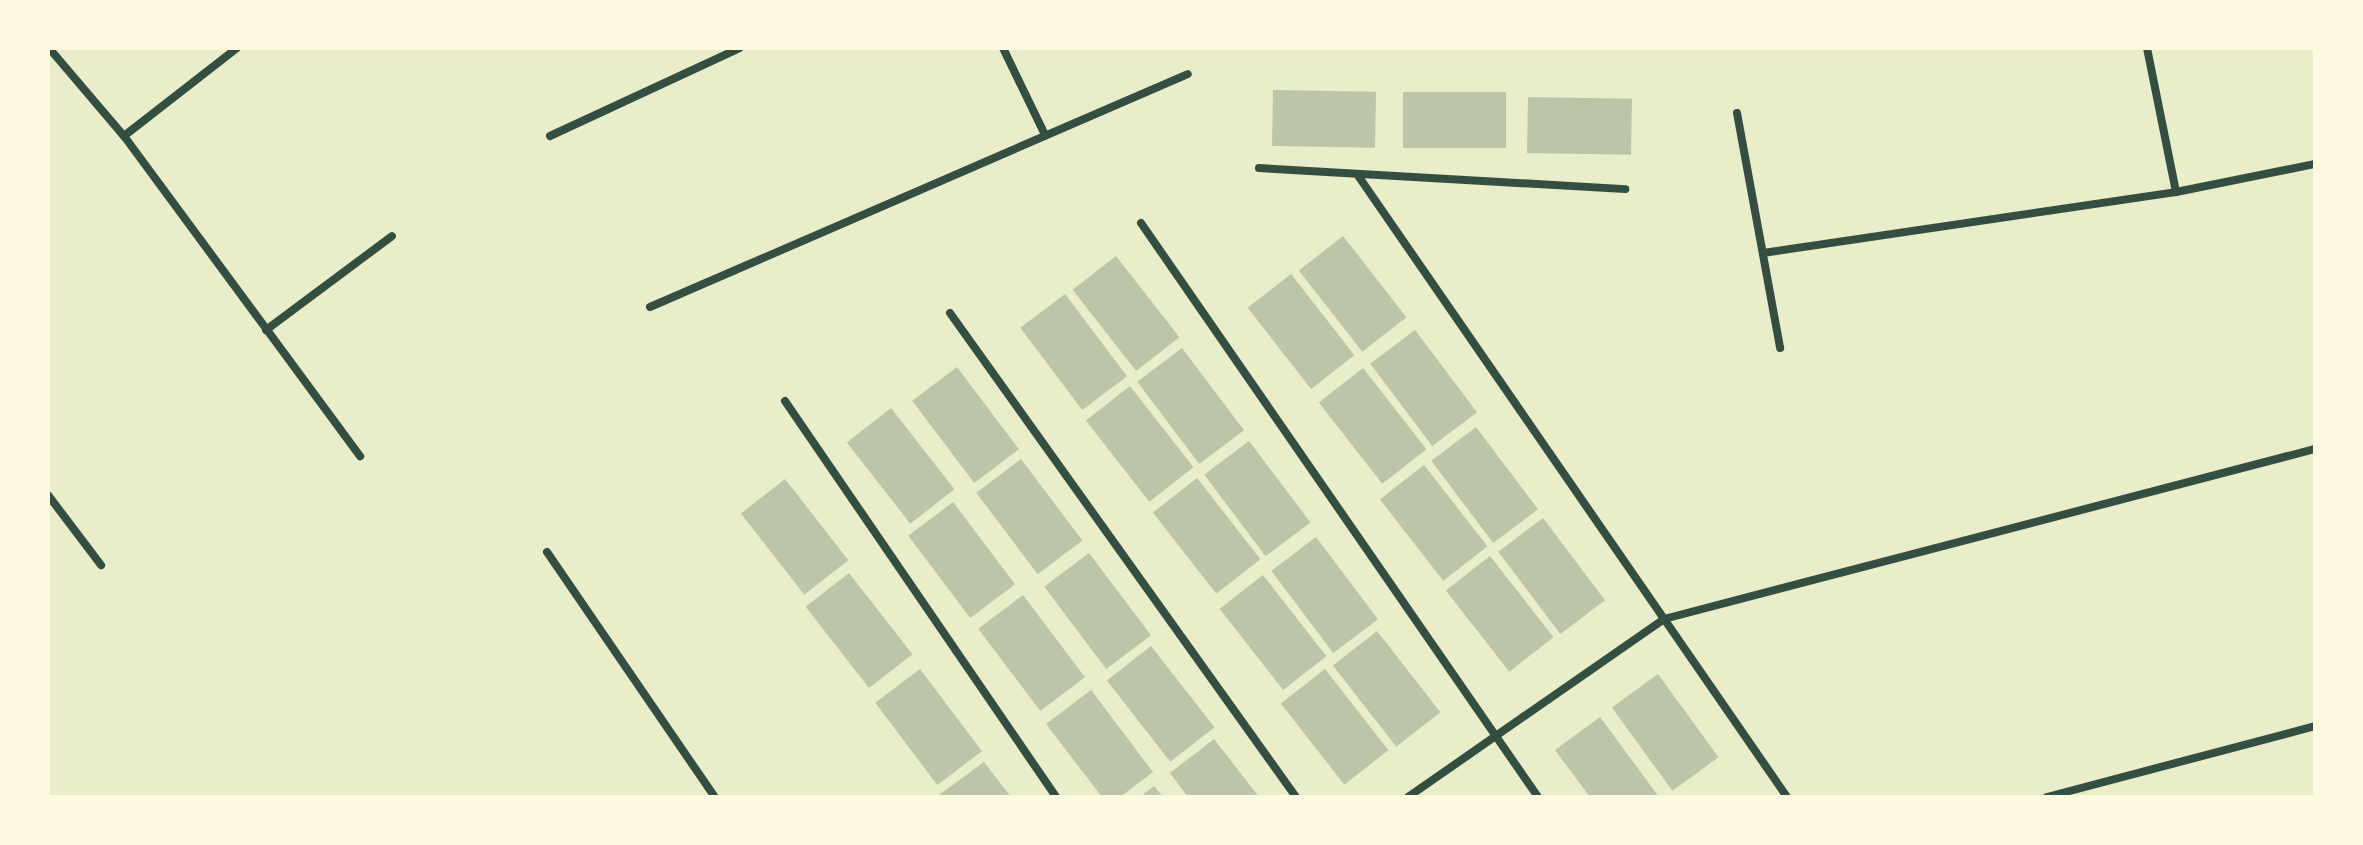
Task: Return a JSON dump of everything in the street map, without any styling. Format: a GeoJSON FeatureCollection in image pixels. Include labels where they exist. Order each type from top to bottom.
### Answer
{"type":"FeatureCollection","features":[{"type":"Feature","properties":{"kind":"street"},"geometry":{"type":"LineString","coordinates":[[49,48],[124,136],[360,456]]}},
{"type":"Feature","properties":{"kind":"street"},"geometry":{"type":"LineString","coordinates":[[124,136],[237,48]]}},
{"type":"Feature","properties":{"kind":"street"},"geometry":{"type":"LineString","coordinates":[[550,136],[740,48]]}},
{"type":"Feature","properties":{"kind":"street"},"geometry":{"type":"LineString","coordinates":[[1003,48],[1045,135]]}},
{"type":"Feature","properties":{"kind":"street"},"geometry":{"type":"LineString","coordinates":[[2147,48],[2176,192]]}},
{"type":"Feature","properties":{"kind":"street"},"geometry":{"type":"LineString","coordinates":[[650,307],[1188,74]]}},
{"type":"Feature","properties":{"kind":"street"},"geometry":{"type":"LineString","coordinates":[[1737,113],[1780,348]]}},
{"type":"Feature","properties":{"kind":"street"},"geometry":{"type":"LineString","coordinates":[[1763,253],[2176,192],[2315,164]]}},
{"type":"Feature","properties":{"kind":"street"},"geometry":{"type":"LineString","coordinates":[[1259,168],[1359,177],[1625,189]]}},
{"type":"Feature","properties":{"kind":"street"},"geometry":{"type":"LineString","coordinates":[[1359,177],[1787,797]]}},
{"type":"Feature","properties":{"kind":"street"},"geometry":{"type":"LineString","coordinates":[[1141,223],[1538,797]]}},
{"type":"Feature","properties":{"kind":"street"},"geometry":{"type":"LineString","coordinates":[[266,330],[392,236]]}},
{"type":"Feature","properties":{"kind":"street"},"geometry":{"type":"LineString","coordinates":[[950,313],[1296,797]]}},
{"type":"Feature","properties":{"kind":"street"},"geometry":{"type":"LineString","coordinates":[[785,401],[1056,797]]}},
{"type":"Feature","properties":{"kind":"street"},"geometry":{"type":"LineString","coordinates":[[1408,797],[1664,619],[2315,449]]}},
{"type":"Feature","properties":{"kind":"street"},"geometry":{"type":"LineString","coordinates":[[48,495],[101,565]]}},
{"type":"Feature","properties":{"kind":"street"},"geometry":{"type":"LineString","coordinates":[[547,552],[715,797]]}},
{"type":"Feature","properties":{"kind":"street"},"geometry":{"type":"LineString","coordinates":[[2047,797],[2315,726]]}},
{"type":"Feature","properties":{"kind":"building"},"geometry":{"type":"Polygon","coordinates":[[[1273,90],[1376,92],[1375,148],[1272,146],[1273,90]]]}},
{"type":"Feature","properties":{"kind":"building"},"geometry":{"type":"Polygon","coordinates":[[[1403,92],[1506,92],[1506,148],[1403,148],[1403,92]]]}},
{"type":"Feature","properties":{"kind":"building"},"geometry":{"type":"Polygon","coordinates":[[[1528,97],[1632,99],[1631,155],[1527,153],[1528,97]]]}},
{"type":"Feature","properties":{"kind":"building"},"geometry":{"type":"Polygon","coordinates":[[[1343,236],[1406,317],[1362,352],[1299,270],[1343,236]]]}},
{"type":"Feature","properties":{"kind":"building"},"geometry":{"type":"Polygon","coordinates":[[[1116,256],[1179,337],[1136,371],[1073,290],[1116,256]]]}},
{"type":"Feature","properties":{"kind":"building"},"geometry":{"type":"Polygon","coordinates":[[[1291,274],[1354,355],[1311,389],[1248,308],[1291,274]]]}},
{"type":"Feature","properties":{"kind":"building"},"geometry":{"type":"Polygon","coordinates":[[[1065,294],[1127,376],[1082,410],[1020,328],[1065,294]]]}},
{"type":"Feature","properties":{"kind":"building"},"geometry":{"type":"Polygon","coordinates":[[[1415,330],[1477,412],[1432,446],[1370,364],[1415,330]]]}},
{"type":"Feature","properties":{"kind":"building"},"geometry":{"type":"Polygon","coordinates":[[[1182,348],[1244,430],[1199,464],[1137,382],[1182,348]]]}},
{"type":"Feature","properties":{"kind":"building"},"geometry":{"type":"Polygon","coordinates":[[[957,367],[1019,449],[974,483],[912,401],[957,367]]]}},
{"type":"Feature","properties":{"kind":"building"},"geometry":{"type":"Polygon","coordinates":[[[1363,368],[1426,449],[1382,484],[1319,402],[1363,368]]]}},
{"type":"Feature","properties":{"kind":"building"},"geometry":{"type":"Polygon","coordinates":[[[1130,386],[1193,467],[1149,502],[1086,420],[1130,386]]]}},
{"type":"Feature","properties":{"kind":"building"},"geometry":{"type":"Polygon","coordinates":[[[891,408],[954,489],[910,524],[847,442],[891,408]]]}},
{"type":"Feature","properties":{"kind":"building"},"geometry":{"type":"Polygon","coordinates":[[[1476,427],[1538,509],[1493,543],[1431,461],[1476,427]]]}},
{"type":"Feature","properties":{"kind":"building"},"geometry":{"type":"Polygon","coordinates":[[[1249,441],[1310,522],[1266,556],[1204,475],[1249,441]]]}},
{"type":"Feature","properties":{"kind":"building"},"geometry":{"type":"Polygon","coordinates":[[[1021,459],[1082,540],[1038,574],[976,493],[1021,459]]]}},
{"type":"Feature","properties":{"kind":"building"},"geometry":{"type":"Polygon","coordinates":[[[1424,465],[1487,546],[1443,581],[1380,499],[1424,465]]]}},
{"type":"Feature","properties":{"kind":"building"},"geometry":{"type":"Polygon","coordinates":[[[1197,478],[1260,559],[1216,594],[1153,512],[1197,478]]]}},
{"type":"Feature","properties":{"kind":"building"},"geometry":{"type":"Polygon","coordinates":[[[785,479],[848,560],[804,595],[741,513],[785,479]]]}},
{"type":"Feature","properties":{"kind":"building"},"geometry":{"type":"Polygon","coordinates":[[[953,502],[1015,584],[970,618],[908,536],[953,502]]]}},
{"type":"Feature","properties":{"kind":"building"},"geometry":{"type":"Polygon","coordinates":[[[1543,518],[1605,600],[1560,634],[1498,552],[1543,518]]]}},
{"type":"Feature","properties":{"kind":"building"},"geometry":{"type":"Polygon","coordinates":[[[1316,537],[1378,619],[1333,653],[1271,571],[1316,537]]]}},
{"type":"Feature","properties":{"kind":"building"},"geometry":{"type":"Polygon","coordinates":[[[1089,553],[1151,635],[1106,669],[1044,587],[1089,553]]]}},
{"type":"Feature","properties":{"kind":"building"},"geometry":{"type":"Polygon","coordinates":[[[1490,556],[1553,637],[1509,672],[1446,590],[1490,556]]]}},
{"type":"Feature","properties":{"kind":"building"},"geometry":{"type":"Polygon","coordinates":[[[849,573],[912,654],[869,688],[806,607],[849,573]]]}},
{"type":"Feature","properties":{"kind":"building"},"geometry":{"type":"Polygon","coordinates":[[[1263,575],[1326,656],[1283,690],[1220,609],[1263,575]]]}},
{"type":"Feature","properties":{"kind":"building"},"geometry":{"type":"Polygon","coordinates":[[[1023,595],[1085,677],[1040,711],[978,629],[1023,595]]]}},
{"type":"Feature","properties":{"kind":"building"},"geometry":{"type":"Polygon","coordinates":[[[1377,631],[1440,712],[1396,747],[1333,665],[1377,631]]]}},
{"type":"Feature","properties":{"kind":"building"},"geometry":{"type":"Polygon","coordinates":[[[1151,646],[1214,727],[1170,762],[1107,680],[1151,646]]]}},
{"type":"Feature","properties":{"kind":"building"},"geometry":{"type":"Polygon","coordinates":[[[920,669],[982,751],[937,785],[875,703],[920,669]]]}},
{"type":"Feature","properties":{"kind":"building"},"geometry":{"type":"Polygon","coordinates":[[[1325,669],[1388,750],[1344,785],[1281,703],[1325,669]]]}},
{"type":"Feature","properties":{"kind":"building"},"geometry":{"type":"Polygon","coordinates":[[[1658,674],[1719,757],[1672,791],[1612,708],[1658,674]]]}},
{"type":"Feature","properties":{"kind":"building"},"geometry":{"type":"Polygon","coordinates":[[[1091,690],[1153,772],[1120,797],[1102,797],[1046,724],[1091,690]]]}},
{"type":"Feature","properties":{"kind":"building"},"geometry":{"type":"Polygon","coordinates":[[[1600,717],[1659,797],[1590,797],[1555,750],[1600,717]]]}},
{"type":"Feature","properties":{"kind":"building"},"geometry":{"type":"Polygon","coordinates":[[[1214,739],[1259,797],[1188,797],[1170,773],[1214,739]]]}},
{"type":"Feature","properties":{"kind":"building"},"geometry":{"type":"Polygon","coordinates":[[[984,762],[1011,797],[940,797],[939,795],[984,762]]]}},
{"type":"Feature","properties":{"kind":"building"},"geometry":{"type":"Polygon","coordinates":[[[1154,786],[1163,797],[1140,797],[1154,786]]]}}]}
